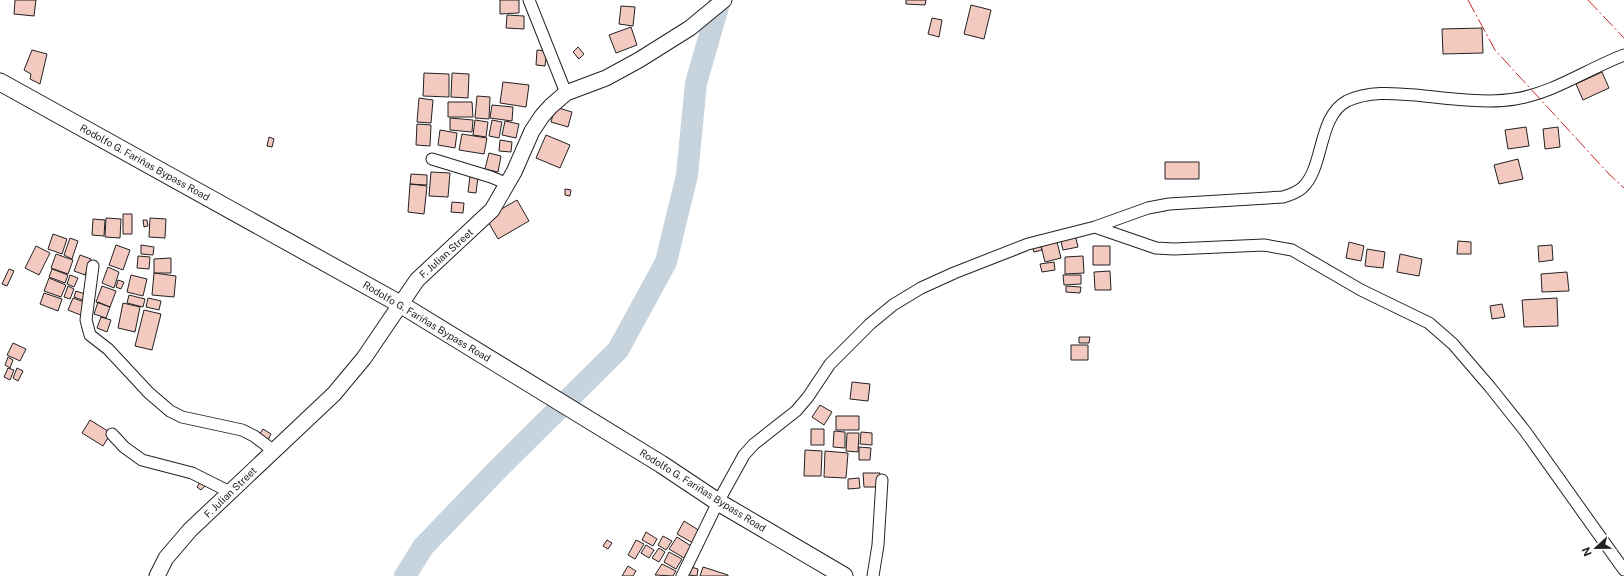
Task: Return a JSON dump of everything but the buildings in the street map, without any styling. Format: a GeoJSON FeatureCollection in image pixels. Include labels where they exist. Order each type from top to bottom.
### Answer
{"type":"FeatureCollection","features":[{"type":"Feature","properties":{"kind":"main road","name":"Rodolfo G. Fariñas Bypass Road"},"geometry":{"type":"LineString","coordinates":[[0,82],[400,304],[661,464],[718,502],[844,576]]}},
{"type":"Feature","properties":{"kind":"street"},"geometry":{"type":"LineString","coordinates":[[529,0],[534,9],[546,44],[566,93]]}},
{"type":"Feature","properties":{"kind":"street","name":"F. Julian Street"},"geometry":{"type":"LineString","coordinates":[[157,576],[166,558],[190,530],[348,379],[417,280],[476,227],[492,210],[508,184],[532,131],[551,106],[566,93],[606,78],[690,28],[724,0]]}},
{"type":"Feature","properties":{"kind":"street"},"geometry":{"type":"LineString","coordinates":[[682,576],[718,502],[744,455],[754,444],[796,411],[808,398],[830,364],[870,324],[893,305],[921,288],[954,273],[1028,244],[1095,227],[1148,208],[1169,204],[1249,200],[1283,197],[1294,194],[1302,188],[1311,174],[1330,122],[1336,110],[1342,104],[1358,97],[1386,93],[1469,100],[1514,99],[1557,87],[1605,62],[1624,55]]}},
{"type":"Feature","properties":{"kind":"street"},"geometry":{"type":"LineString","coordinates":[[432,159],[491,177],[508,184]]}},
{"type":"Feature","properties":{"kind":"street"},"geometry":{"type":"LineString","coordinates":[[1095,227],[1156,248],[1174,249],[1264,245],[1292,250],[1361,290],[1428,323],[1453,344],[1525,431],[1624,570]]}},
{"type":"Feature","properties":{"kind":"street"},"geometry":{"type":"LineString","coordinates":[[93,266],[86,320],[90,335],[108,349],[148,393],[170,411],[182,417],[242,430],[254,436],[274,451]]}},
{"type":"Feature","properties":{"kind":"street"},"geometry":{"type":"LineString","coordinates":[[112,434],[124,447],[142,460],[192,473],[230,492]]}},
{"type":"Feature","properties":{"kind":"street"},"geometry":{"type":"LineString","coordinates":[[873,576],[878,545],[882,480]]}},
{"type":"Feature","properties":{"kind":"waterway"},"geometry":{"type":"LineString","coordinates":[[405,576],[423,547],[497,470],[618,350],[666,262],[687,175],[696,83],[720,0]]}},
{"type":"Feature","properties":{"kind":"power"},"geometry":{"type":"LineString","coordinates":[[1468,0],[1495,50],[1608,173],[1624,188]]}},
{"type":"Feature","properties":{"kind":"power"},"geometry":{"type":"LineString","coordinates":[[1588,0],[1624,38]]}}]}
